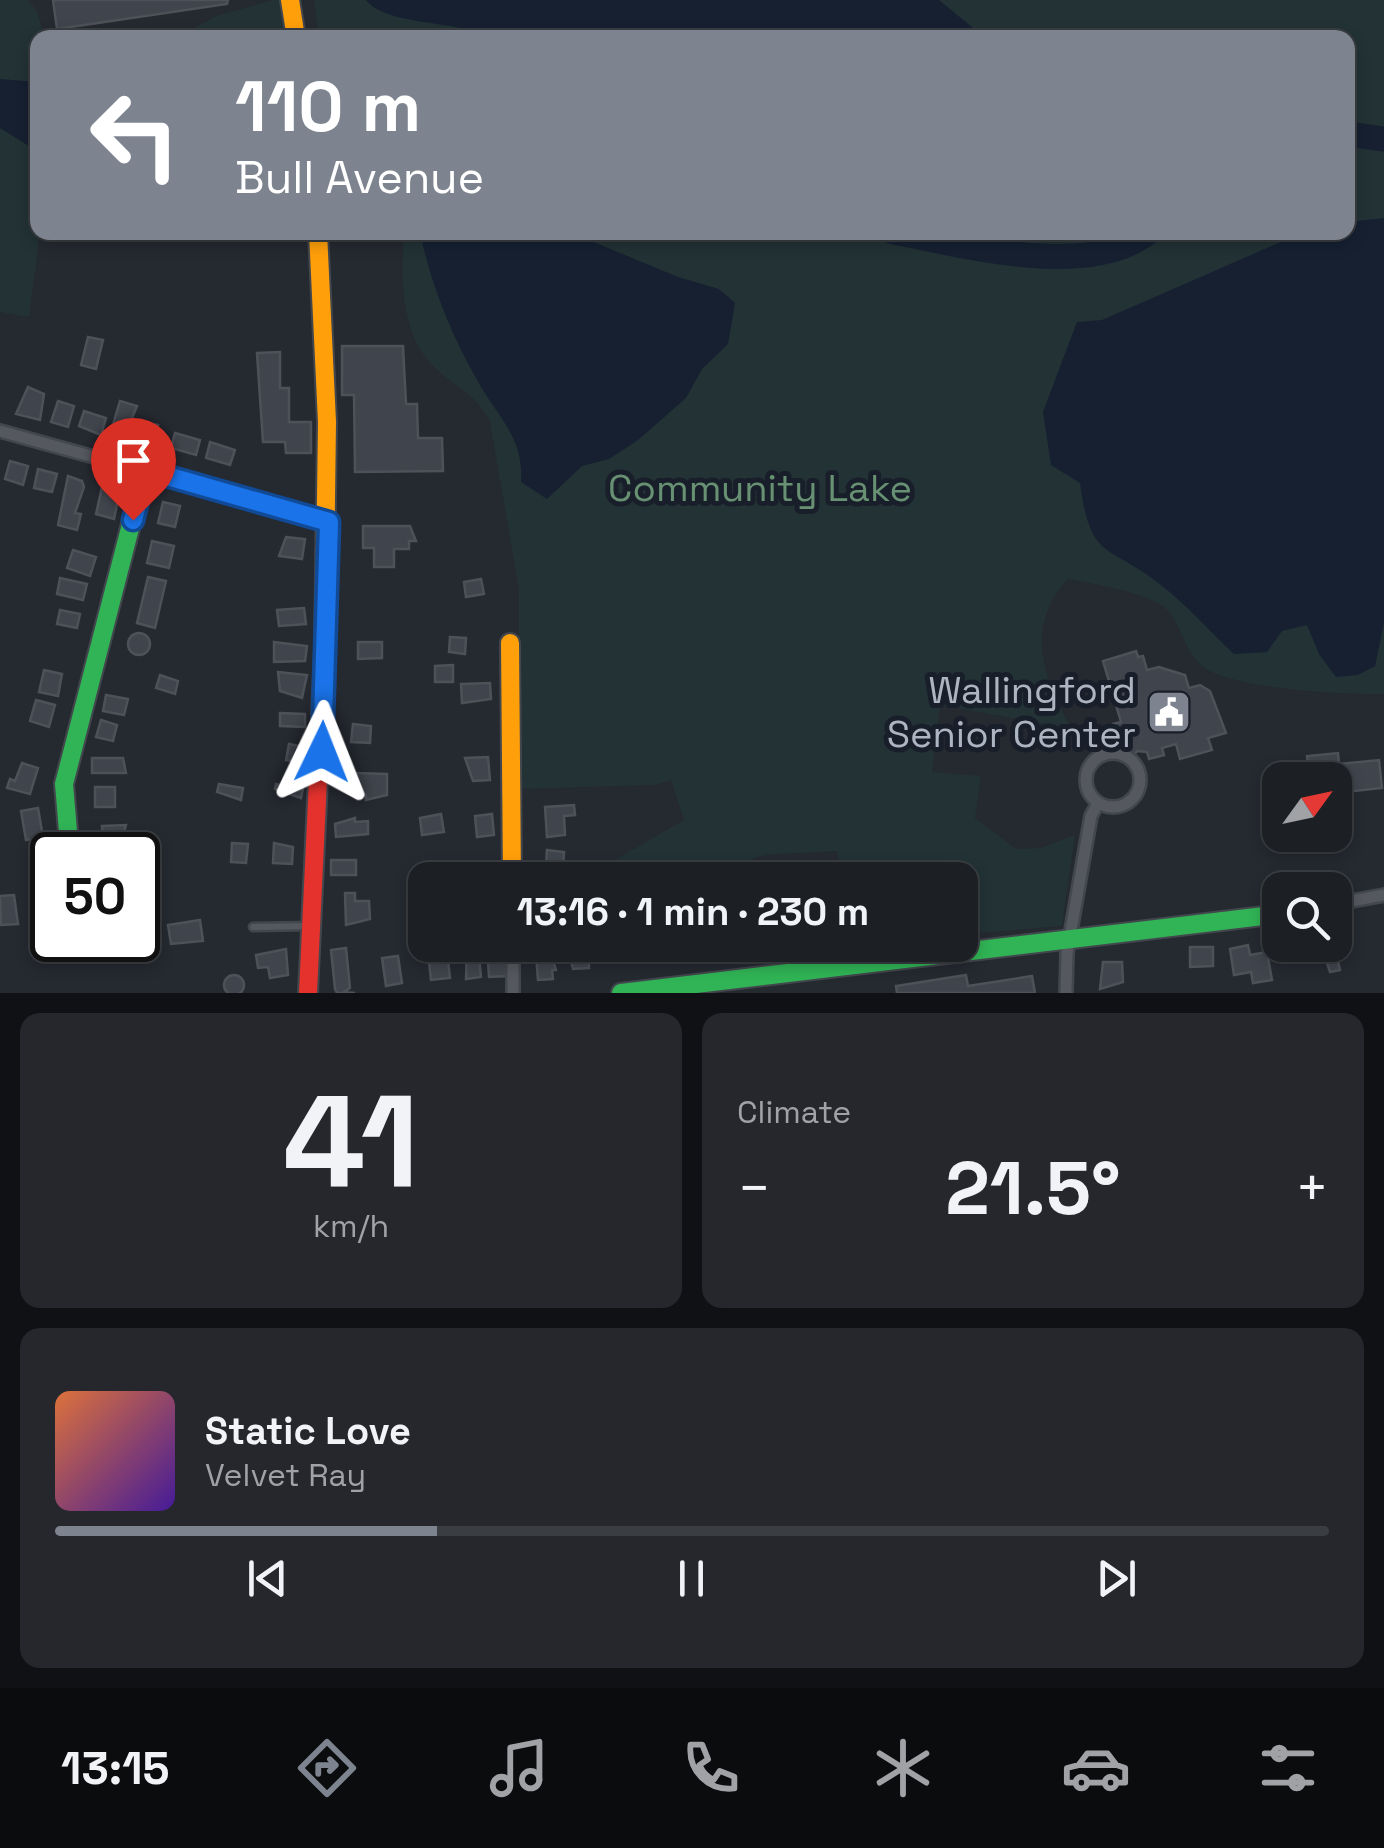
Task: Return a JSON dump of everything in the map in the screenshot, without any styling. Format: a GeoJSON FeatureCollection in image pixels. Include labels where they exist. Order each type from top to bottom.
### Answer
{"type":"FeatureCollection","features":[{"type":"Feature","properties":{"kind":"street"},"geometry":{"type":"LineString","coordinates":[[290,0],[295,30]]}},
{"type":"Feature","properties":{"kind":"street"},"geometry":{"type":"LineString","coordinates":[[308,993],[329,522],[319,240]]}},
{"type":"Feature","properties":{"kind":"street"},"geometry":{"type":"LineString","coordinates":[[0,431],[329,522]]}},
{"type":"Feature","properties":{"kind":"street"},"geometry":{"type":"LineString","coordinates":[[68,832],[64,784],[146,470]]}},
{"type":"Feature","properties":{"kind":"street"},"geometry":{"type":"LineString","coordinates":[[510,642],[512,862]]}},
{"type":"Feature","properties":{"kind":"street"},"geometry":{"type":"LineString","coordinates":[[1112,753],[1129,758],[1140,783],[1132,799],[1116,807],[1098,803],[1086,782],[1090,766],[1112,753]]}},
{"type":"Feature","properties":{"kind":"street"},"geometry":{"type":"LineString","coordinates":[[1066,993],[1069,938],[1091,816],[1098,803]]}},
{"type":"Feature","properties":{"kind":"street"},"geometry":{"type":"LineString","coordinates":[[1352,901],[1384,895]]}},
{"type":"Feature","properties":{"kind":"street"},"geometry":{"type":"LineString","coordinates":[[621,993],[1262,916]]}},
{"type":"Feature","properties":{"kind":"street"},"geometry":{"type":"LineString","coordinates":[[513,962],[514,993]]}},
{"type":"Feature","properties":{"kind":"lane"},"geometry":{"type":"LineString","coordinates":[[253,927],[311,926]]}},
{"type":"Feature","properties":{"kind":"green space"},"geometry":{"type":"Polygon","coordinates":[[[0,0],[28,0],[37,11],[42,30],[30,30],[30,240],[39,240],[29,317],[0,312],[0,0]]]}},
{"type":"Feature","properties":{"kind":"green space"},"geometry":{"type":"Polygon","coordinates":[[[282,0],[288,30],[191,30],[216,16],[282,0]]]}},
{"type":"Feature","properties":{"kind":"green space","name":"Community Lake"},"geometry":{"type":"Polygon","coordinates":[[[314,0],[1384,0],[1384,694],[1294,690],[1223,677],[1195,659],[1175,620],[1163,606],[1123,590],[1068,579],[1054,597],[1042,635],[1053,692],[1072,729],[940,705],[932,772],[981,776],[975,818],[1016,849],[1040,848],[1075,835],[1062,926],[981,933],[978,862],[839,862],[837,851],[764,855],[744,862],[611,862],[684,820],[671,780],[655,785],[519,789],[519,591],[490,421],[471,397],[434,367],[415,338],[405,304],[404,240],[1355,240],[1355,30],[318,30],[314,0]]]}},
{"type":"Feature","properties":{"kind":"water"},"geometry":{"type":"Polygon","coordinates":[[[366,0],[939,0],[975,30],[468,30],[405,19],[366,0]]]}},
{"type":"Feature","properties":{"kind":"water"},"geometry":{"type":"Polygon","coordinates":[[[0,79],[30,81],[30,147],[0,128],[0,79]]]}},
{"type":"Feature","properties":{"kind":"water"},"geometry":{"type":"Polygon","coordinates":[[[1384,218],[1384,623],[1375,666],[1358,675],[1336,677],[1319,654],[1307,625],[1282,631],[1267,652],[1234,654],[1171,593],[1104,548],[1090,527],[1080,483],[1051,465],[1043,412],[1077,322],[1102,320],[1285,240],[1355,240],[1355,221],[1384,218]]]}},
{"type":"Feature","properties":{"kind":"water"},"geometry":{"type":"Polygon","coordinates":[[[422,240],[589,240],[678,277],[719,289],[735,303],[728,344],[702,369],[686,398],[638,440],[609,459],[582,466],[547,499],[521,482],[514,439],[476,378],[430,271],[422,240]]]}},
{"type":"Feature","properties":{"kind":"building"},"geometry":{"type":"Polygon","coordinates":[[[53,0],[228,0],[227,4],[57,29],[53,0]]]}},
{"type":"Feature","properties":{"kind":"building"},"geometry":{"type":"Polygon","coordinates":[[[88,337],[103,340],[96,369],[81,365],[88,337]]]}},
{"type":"Feature","properties":{"kind":"building"},"geometry":{"type":"Polygon","coordinates":[[[342,346],[403,346],[406,404],[417,404],[418,438],[442,438],[443,471],[355,472],[354,395],[342,395],[342,346]]]}},
{"type":"Feature","properties":{"kind":"building"},"geometry":{"type":"Polygon","coordinates":[[[280,352],[280,388],[289,388],[289,422],[311,422],[311,453],[286,453],[285,442],[263,442],[257,353],[280,352]]]}},
{"type":"Feature","properties":{"kind":"building"},"geometry":{"type":"Polygon","coordinates":[[[28,387],[44,394],[40,420],[16,414],[28,387]]]}},
{"type":"Feature","properties":{"kind":"building"},"geometry":{"type":"Polygon","coordinates":[[[58,401],[74,406],[68,427],[51,422],[58,401]]]}},
{"type":"Feature","properties":{"kind":"building"},"geometry":{"type":"Polygon","coordinates":[[[120,401],[137,406],[122,442],[109,438],[120,401]]]}},
{"type":"Feature","properties":{"kind":"building"},"geometry":{"type":"Polygon","coordinates":[[[84,411],[106,418],[101,435],[79,426],[84,411]]]}},
{"type":"Feature","properties":{"kind":"building"},"geometry":{"type":"Polygon","coordinates":[[[143,422],[158,425],[154,448],[138,444],[143,422]]]}},
{"type":"Feature","properties":{"kind":"building"},"geometry":{"type":"Polygon","coordinates":[[[175,433],[200,440],[196,455],[171,448],[175,433]]]}},
{"type":"Feature","properties":{"kind":"building"},"geometry":{"type":"Polygon","coordinates":[[[210,442],[235,450],[230,465],[206,458],[210,442]]]}},
{"type":"Feature","properties":{"kind":"building"},"geometry":{"type":"Polygon","coordinates":[[[10,461],[28,466],[23,485],[5,479],[10,461]]]}},
{"type":"Feature","properties":{"kind":"building"},"geometry":{"type":"Polygon","coordinates":[[[38,469],[57,474],[52,492],[34,488],[38,469]]]}},
{"type":"Feature","properties":{"kind":"building"},"geometry":{"type":"Polygon","coordinates":[[[68,476],[82,481],[84,487],[75,513],[81,514],[77,530],[58,525],[68,476]]]}},
{"type":"Feature","properties":{"kind":"building"},"geometry":{"type":"Polygon","coordinates":[[[102,487],[120,491],[114,519],[96,514],[102,487]]]}},
{"type":"Feature","properties":{"kind":"building"},"geometry":{"type":"Polygon","coordinates":[[[163,502],[180,506],[175,527],[158,523],[163,502]]]}},
{"type":"Feature","properties":{"kind":"building"},"geometry":{"type":"Polygon","coordinates":[[[363,526],[410,526],[416,541],[409,541],[409,549],[394,549],[394,567],[374,567],[374,548],[363,548],[363,526]]]}},
{"type":"Feature","properties":{"kind":"building"},"geometry":{"type":"Polygon","coordinates":[[[286,537],[305,539],[302,559],[279,556],[286,537]]]}},
{"type":"Feature","properties":{"kind":"building"},"geometry":{"type":"Polygon","coordinates":[[[152,541],[174,546],[169,568],[147,563],[152,541]]]}},
{"type":"Feature","properties":{"kind":"building"},"geometry":{"type":"Polygon","coordinates":[[[73,550],[96,557],[90,576],[67,568],[73,550]]]}},
{"type":"Feature","properties":{"kind":"building"},"geometry":{"type":"Polygon","coordinates":[[[148,577],[166,581],[155,628],[137,623],[148,577]]]}},
{"type":"Feature","properties":{"kind":"building"},"geometry":{"type":"Polygon","coordinates":[[[60,578],[87,584],[83,600],[57,594],[60,578]]]}},
{"type":"Feature","properties":{"kind":"building"},"geometry":{"type":"Polygon","coordinates":[[[481,579],[484,594],[466,597],[464,582],[481,579]]]}},
{"type":"Feature","properties":{"kind":"building"},"geometry":{"type":"Polygon","coordinates":[[[304,608],[306,624],[279,626],[277,610],[304,608]]]}},
{"type":"Feature","properties":{"kind":"building"},"geometry":{"type":"Polygon","coordinates":[[[60,610],[80,614],[77,628],[57,624],[60,610]]]}},
{"type":"Feature","properties":{"kind":"building"},"geometry":{"type":"Polygon","coordinates":[[[139,633],[147,636],[147,652],[139,655],[131,652],[128,644],[131,636],[139,633]]]}},
{"type":"Feature","properties":{"kind":"building"},"geometry":{"type":"Polygon","coordinates":[[[450,637],[466,638],[465,654],[449,652],[450,637]]]}},
{"type":"Feature","properties":{"kind":"building"},"geometry":{"type":"Polygon","coordinates":[[[274,642],[307,646],[305,661],[274,662],[274,642]]]}},
{"type":"Feature","properties":{"kind":"building"},"geometry":{"type":"Polygon","coordinates":[[[358,642],[382,642],[382,658],[358,659],[358,642]]]}},
{"type":"Feature","properties":{"kind":"building","name":"Wallingford Senior Center"},"geometry":{"type":"Polygon","coordinates":[[[1136,651],[1138,657],[1143,656],[1147,670],[1159,667],[1185,675],[1189,688],[1200,685],[1210,691],[1226,733],[1208,738],[1212,750],[1180,759],[1176,744],[1162,748],[1164,755],[1149,759],[1147,752],[1137,751],[1133,756],[1127,752],[1130,747],[1123,739],[1117,740],[1113,724],[1121,722],[1103,661],[1136,651]]]}},
{"type":"Feature","properties":{"kind":"building"},"geometry":{"type":"Polygon","coordinates":[[[453,665],[453,682],[435,682],[435,666],[453,665]]]}},
{"type":"Feature","properties":{"kind":"building"},"geometry":{"type":"Polygon","coordinates":[[[44,670],[62,674],[58,696],[39,692],[44,670]]]}},
{"type":"Feature","properties":{"kind":"building"},"geometry":{"type":"Polygon","coordinates":[[[278,672],[307,675],[302,698],[280,691],[278,672]]]}},
{"type":"Feature","properties":{"kind":"building"},"geometry":{"type":"Polygon","coordinates":[[[160,675],[178,681],[175,694],[156,688],[160,675]]]}},
{"type":"Feature","properties":{"kind":"building"},"geometry":{"type":"Polygon","coordinates":[[[490,683],[491,699],[462,703],[461,684],[490,683]]]}},
{"type":"Feature","properties":{"kind":"building"},"geometry":{"type":"Polygon","coordinates":[[[106,695],[128,699],[124,715],[103,711],[106,695]]]}},
{"type":"Feature","properties":{"kind":"building"},"geometry":{"type":"Polygon","coordinates":[[[36,700],[55,705],[49,727],[30,721],[36,700]]]}},
{"type":"Feature","properties":{"kind":"building"},"geometry":{"type":"Polygon","coordinates":[[[280,713],[305,714],[305,727],[280,726],[280,713]]]}},
{"type":"Feature","properties":{"kind":"building"},"geometry":{"type":"Polygon","coordinates":[[[101,720],[117,725],[113,741],[96,737],[101,720]]]}},
{"type":"Feature","properties":{"kind":"building"},"geometry":{"type":"Polygon","coordinates":[[[353,724],[371,726],[370,743],[351,742],[353,724]]]}},
{"type":"Feature","properties":{"kind":"building"},"geometry":{"type":"Polygon","coordinates":[[[289,744],[309,748],[306,764],[286,760],[289,744]]]}},
{"type":"Feature","properties":{"kind":"building"},"geometry":{"type":"Polygon","coordinates":[[[1338,753],[1339,762],[1308,762],[1307,756],[1338,753]]]}},
{"type":"Feature","properties":{"kind":"building"},"geometry":{"type":"Polygon","coordinates":[[[488,757],[490,780],[473,781],[465,758],[488,757]]]}},
{"type":"Feature","properties":{"kind":"building"},"geometry":{"type":"Polygon","coordinates":[[[92,758],[123,758],[126,773],[92,773],[92,758]]]}},
{"type":"Feature","properties":{"kind":"building"},"geometry":{"type":"Polygon","coordinates":[[[1379,760],[1382,788],[1352,791],[1352,763],[1379,760]]]}},
{"type":"Feature","properties":{"kind":"building"},"geometry":{"type":"Polygon","coordinates":[[[22,763],[38,768],[30,794],[7,788],[10,779],[15,781],[22,763]]]}},
{"type":"Feature","properties":{"kind":"building"},"geometry":{"type":"Polygon","coordinates":[[[355,773],[387,774],[387,795],[366,800],[366,795],[355,794],[355,773]]]}},
{"type":"Feature","properties":{"kind":"building"},"geometry":{"type":"Polygon","coordinates":[[[287,778],[304,784],[301,798],[275,789],[276,784],[285,786],[287,778]]]}},
{"type":"Feature","properties":{"kind":"building"},"geometry":{"type":"Polygon","coordinates":[[[219,784],[243,788],[241,800],[217,792],[219,784]]]}},
{"type":"Feature","properties":{"kind":"building"},"geometry":{"type":"Polygon","coordinates":[[[95,787],[115,787],[115,807],[95,807],[95,787]]]}},
{"type":"Feature","properties":{"kind":"building"},"geometry":{"type":"Polygon","coordinates":[[[574,805],[575,815],[564,816],[565,835],[547,837],[545,807],[574,805]]]}},
{"type":"Feature","properties":{"kind":"building"},"geometry":{"type":"Polygon","coordinates":[[[38,808],[42,832],[30,832],[30,839],[26,840],[21,811],[38,808]]]}},
{"type":"Feature","properties":{"kind":"building"},"geometry":{"type":"Polygon","coordinates":[[[441,814],[444,832],[422,835],[420,818],[441,814]]]}},
{"type":"Feature","properties":{"kind":"building"},"geometry":{"type":"Polygon","coordinates":[[[492,814],[494,835],[477,837],[475,816],[492,814]]]}},
{"type":"Feature","properties":{"kind":"building"},"geometry":{"type":"Polygon","coordinates":[[[355,818],[355,822],[368,821],[368,834],[336,837],[335,824],[355,818]]]}},
{"type":"Feature","properties":{"kind":"building"},"geometry":{"type":"Polygon","coordinates":[[[126,825],[124,832],[102,832],[102,826],[126,825]]]}},
{"type":"Feature","properties":{"kind":"building"},"geometry":{"type":"Polygon","coordinates":[[[232,843],[248,844],[246,863],[231,862],[232,843]]]}},
{"type":"Feature","properties":{"kind":"building"},"geometry":{"type":"Polygon","coordinates":[[[274,843],[293,847],[292,864],[273,863],[274,843]]]}},
{"type":"Feature","properties":{"kind":"building"},"geometry":{"type":"Polygon","coordinates":[[[547,850],[564,852],[563,862],[546,862],[547,850]]]}},
{"type":"Feature","properties":{"kind":"building"},"geometry":{"type":"Polygon","coordinates":[[[331,860],[356,860],[356,875],[331,875],[331,860]]]}},
{"type":"Feature","properties":{"kind":"building"},"geometry":{"type":"Polygon","coordinates":[[[345,893],[355,893],[355,901],[369,901],[370,919],[346,925],[345,893]]]}},
{"type":"Feature","properties":{"kind":"building"},"geometry":{"type":"Polygon","coordinates":[[[14,895],[18,924],[1,925],[0,896],[14,895]]]}},
{"type":"Feature","properties":{"kind":"building"},"geometry":{"type":"Polygon","coordinates":[[[200,920],[203,941],[171,944],[168,925],[200,920]]]}},
{"type":"Feature","properties":{"kind":"building"},"geometry":{"type":"Polygon","coordinates":[[[1248,945],[1250,955],[1262,953],[1262,962],[1269,962],[1272,980],[1253,983],[1251,972],[1234,975],[1230,949],[1248,945]]]}},
{"type":"Feature","properties":{"kind":"building"},"geometry":{"type":"Polygon","coordinates":[[[1190,947],[1213,947],[1213,966],[1190,967],[1190,947]]]}},
{"type":"Feature","properties":{"kind":"building"},"geometry":{"type":"Polygon","coordinates":[[[346,948],[350,988],[344,992],[355,993],[337,993],[331,950],[346,948]]]}},
{"type":"Feature","properties":{"kind":"building"},"geometry":{"type":"Polygon","coordinates":[[[286,949],[288,975],[270,978],[268,967],[258,968],[256,955],[286,949]]]}},
{"type":"Feature","properties":{"kind":"building"},"geometry":{"type":"Polygon","coordinates":[[[398,956],[402,983],[386,986],[382,958],[398,956]]]}},
{"type":"Feature","properties":{"kind":"building"},"geometry":{"type":"Polygon","coordinates":[[[429,962],[448,962],[450,978],[431,980],[429,962]]]}},
{"type":"Feature","properties":{"kind":"building"},"geometry":{"type":"Polygon","coordinates":[[[467,962],[480,962],[481,977],[466,979],[467,962]]]}},
{"type":"Feature","properties":{"kind":"building"},"geometry":{"type":"Polygon","coordinates":[[[488,962],[507,962],[508,976],[489,977],[488,962]]]}},
{"type":"Feature","properties":{"kind":"building"},"geometry":{"type":"Polygon","coordinates":[[[537,962],[554,962],[553,979],[538,980],[537,962]]]}},
{"type":"Feature","properties":{"kind":"building"},"geometry":{"type":"Polygon","coordinates":[[[571,962],[589,962],[589,968],[573,969],[571,962]]]}},
{"type":"Feature","properties":{"kind":"building"},"geometry":{"type":"Polygon","coordinates":[[[1103,962],[1122,962],[1123,982],[1100,989],[1103,962]]]}},
{"type":"Feature","properties":{"kind":"building"},"geometry":{"type":"Polygon","coordinates":[[[1327,962],[1338,962],[1340,970],[1330,972],[1327,962]]]}},
{"type":"Feature","properties":{"kind":"building"},"geometry":{"type":"Polygon","coordinates":[[[966,975],[968,986],[1032,976],[1035,993],[897,993],[896,986],[966,975]]]}},
{"type":"Feature","properties":{"kind":"building"},"geometry":{"type":"Polygon","coordinates":[[[227,978],[241,978],[241,992],[227,992],[227,978]]]}},
{"type":"Feature","properties":{"kind":"waterway"},"geometry":{"type":"LineString","coordinates":[[1355,135],[1384,139]]}},
{"type":"Feature","properties":{"kind":"waterway"},"geometry":{"type":"LineString","coordinates":[[936,240],[1060,257],[1093,254],[1134,240]]}},
{"type":"Feature","properties":{"kind":"traffic: fast"},"geometry":{"type":"LineString","coordinates":[[68,832],[64,784],[145,470]]}},
{"type":"Feature","properties":{"kind":"traffic: fast"},"geometry":{"type":"LineString","coordinates":[[621,993],[1262,916]]}},
{"type":"Feature","properties":{"kind":"traffic: slow"},"geometry":{"type":"LineString","coordinates":[[290,0],[295,30]]}},
{"type":"Feature","properties":{"kind":"traffic: slow"},"geometry":{"type":"LineString","coordinates":[[318,240],[327,422],[324,651]]}},
{"type":"Feature","properties":{"kind":"traffic: slow"},"geometry":{"type":"LineString","coordinates":[[510,643],[512,862]]}},
{"type":"Feature","properties":{"kind":"traffic: jam"},"geometry":{"type":"LineString","coordinates":[[308,993],[324,651]]}},
{"type":"Feature","properties":{"kind":"place","name":"Wallingford Senior Center"},"geometry":{"type":"Point","coordinates":[1169,712]}},
{"type":"Feature","properties":{"kind":"route"},"geometry":{"type":"LineString","coordinates":[[133,520],[146,470],[329,522],[322,752]]}}]}
